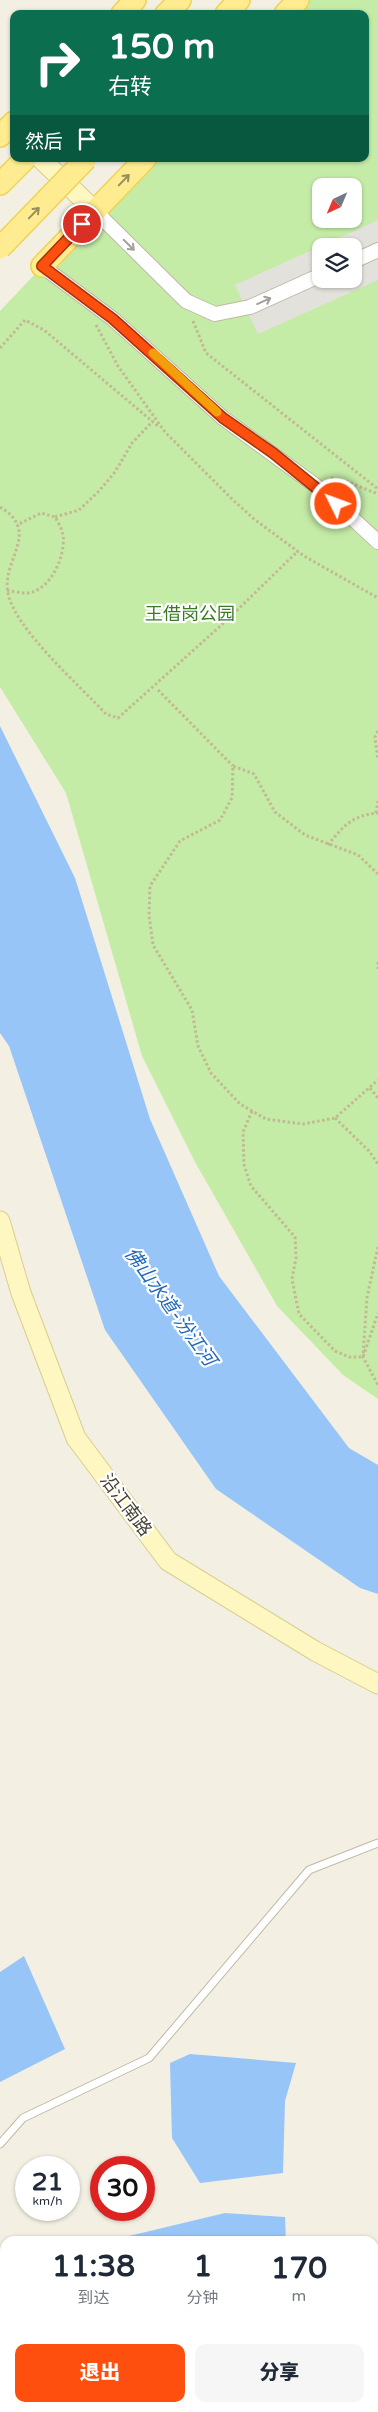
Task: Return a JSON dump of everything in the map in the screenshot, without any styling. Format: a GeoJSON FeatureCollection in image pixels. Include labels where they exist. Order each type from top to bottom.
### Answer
{"type":"FeatureCollection","features":[{"type":"Feature","properties":{"kind":"main road"},"geometry":{"type":"LineString","coordinates":[[126,10],[135,0]]}},
{"type":"Feature","properties":{"kind":"main road"},"geometry":{"type":"LineString","coordinates":[[170,10],[180,0]]}},
{"type":"Feature","properties":{"kind":"main road"},"geometry":{"type":"LineString","coordinates":[[230,10],[239,0]]}},
{"type":"Feature","properties":{"kind":"main road"},"geometry":{"type":"LineString","coordinates":[[289,10],[298,0]]}},
{"type":"Feature","properties":{"kind":"main road"},"geometry":{"type":"LineString","coordinates":[[0,184],[22,162]]}},
{"type":"Feature","properties":{"kind":"main road"},"geometry":{"type":"LineString","coordinates":[[0,248],[83,162]]}},
{"type":"Feature","properties":{"kind":"main road"},"geometry":{"type":"LineString","coordinates":[[42,266],[142,162]]}},
{"type":"Feature","properties":{"kind":"street"},"geometry":{"type":"LineString","coordinates":[[44,162],[186,301],[215,314],[250,307],[312,280]]}},
{"type":"Feature","properties":{"kind":"street"},"geometry":{"type":"LineString","coordinates":[[362,257],[378,250]]}},
{"type":"Feature","properties":{"kind":"street"},"geometry":{"type":"LineString","coordinates":[[42,266],[127,331],[223,418],[323,491],[378,542]]}},
{"type":"Feature","properties":{"kind":"street","name":"沿江南路"},"geometry":{"type":"LineString","coordinates":[[0,1221],[21,1293],[76,1438],[168,1561],[314,1651],[378,1684]]}},
{"type":"Feature","properties":{"kind":"lane"},"geometry":{"type":"LineString","coordinates":[[0,2144],[23,2118],[149,2058],[309,1870],[378,1843]]}},
{"type":"Feature","properties":{"kind":"path"},"geometry":{"type":"LineString","coordinates":[[78,292],[118,366],[166,432]]}},
{"type":"Feature","properties":{"kind":"path"},"geometry":{"type":"LineString","coordinates":[[194,304],[193,322],[206,353],[378,489]]}},
{"type":"Feature","properties":{"kind":"path"},"geometry":{"type":"LineString","coordinates":[[0,348],[25,320],[44,330],[166,432],[247,513],[325,570],[378,598]]}},
{"type":"Feature","properties":{"kind":"path"},"geometry":{"type":"LineString","coordinates":[[17,525],[41,513],[55,517],[79,510],[115,472],[132,443],[153,421]]}},
{"type":"Feature","properties":{"kind":"path"},"geometry":{"type":"LineString","coordinates":[[298,472],[348,482],[378,494]]}},
{"type":"Feature","properties":{"kind":"path"},"geometry":{"type":"LineString","coordinates":[[0,507],[12,514],[20,531],[18,548],[10,566],[7,591],[12,609],[37,640],[106,714],[118,718],[227,620],[298,551]]}},
{"type":"Feature","properties":{"kind":"path"},"geometry":{"type":"LineString","coordinates":[[7,591],[28,593],[43,585],[56,570],[63,549],[63,533],[55,517]]}},
{"type":"Feature","properties":{"kind":"path"},"geometry":{"type":"LineString","coordinates":[[158,690],[233,766],[254,774],[275,812],[305,835],[358,855],[378,874]]}},
{"type":"Feature","properties":{"kind":"path"},"geometry":{"type":"LineString","coordinates":[[378,731],[375,737],[378,760]]}},
{"type":"Feature","properties":{"kind":"path"},"geometry":{"type":"LineString","coordinates":[[233,766],[232,798],[220,820],[180,841],[150,886],[149,915],[153,945],[192,1010],[198,1046],[211,1073],[240,1104],[266,1119],[303,1124],[335,1118],[378,1080]]}},
{"type":"Feature","properties":{"kind":"path"},"geometry":{"type":"LineString","coordinates":[[328,845],[343,827],[362,814],[377,813],[378,801]]}},
{"type":"Feature","properties":{"kind":"path"},"geometry":{"type":"LineString","coordinates":[[378,962],[378,969]]}},
{"type":"Feature","properties":{"kind":"path"},"geometry":{"type":"LineString","coordinates":[[370,1088],[378,1098]]}},
{"type":"Feature","properties":{"kind":"path"},"geometry":{"type":"LineString","coordinates":[[252,1111],[243,1132],[244,1165],[252,1186],[295,1237],[296,1258],[292,1279],[300,1314],[335,1351],[349,1357],[364,1358]]}},
{"type":"Feature","properties":{"kind":"path"},"geometry":{"type":"LineString","coordinates":[[335,1118],[369,1151],[378,1164]]}},
{"type":"Feature","properties":{"kind":"path"},"geometry":{"type":"LineString","coordinates":[[378,1247],[367,1298],[364,1358],[378,1385]]}},
{"type":"Feature","properties":{"kind":"path"},"geometry":{"type":"LineString","coordinates":[[364,1358],[378,1313]]}},
{"type":"Feature","properties":{"kind":"green space","name":"王借岗公园"},"geometry":{"type":"Polygon","coordinates":[[[294,0],[378,0],[378,1399],[343,1375],[277,1306],[195,1162],[142,1056],[66,793],[0,687],[0,311],[141,162],[369,162],[369,10],[285,10],[294,0]]]}},
{"type":"Feature","properties":{"kind":"shaded area"},"geometry":{"type":"Polygon","coordinates":[[[378,220],[378,280],[362,287],[362,238],[338,238],[378,220]]]}},
{"type":"Feature","properties":{"kind":"shaded area"},"geometry":{"type":"Polygon","coordinates":[[[312,250],[312,288],[360,288],[258,334],[235,285],[312,250]]]}},
{"type":"Feature","properties":{"kind":"water","name":"佛山水道-汾江河"},"geometry":{"type":"Polygon","coordinates":[[[0,726],[75,878],[150,1119],[219,1276],[349,1448],[378,1465],[378,1594],[360,1588],[216,1489],[105,1330],[9,1046],[0,1033],[0,726]]]}},
{"type":"Feature","properties":{"kind":"water"},"geometry":{"type":"Polygon","coordinates":[[[24,1956],[65,2049],[0,2082],[0,1972],[24,1956]]]}},
{"type":"Feature","properties":{"kind":"water"},"geometry":{"type":"Polygon","coordinates":[[[190,2054],[296,2063],[285,2101],[283,2173],[200,2183],[172,2138],[170,2063],[190,2054]]]}},
{"type":"Feature","properties":{"kind":"water"},"geometry":{"type":"Polygon","coordinates":[[[225,2213],[285,2217],[286,2236],[129,2236],[225,2213]]]}},
{"type":"Feature","properties":{"kind":"slow traffic"},"geometry":{"type":"LineString","coordinates":[[153,353],[217,412]]}},
{"type":"Feature","properties":{"kind":"route"},"geometry":{"type":"LineString","coordinates":[[82,224],[42,266],[113,319],[161,360],[223,418],[323,491],[336,504]]}}]}
